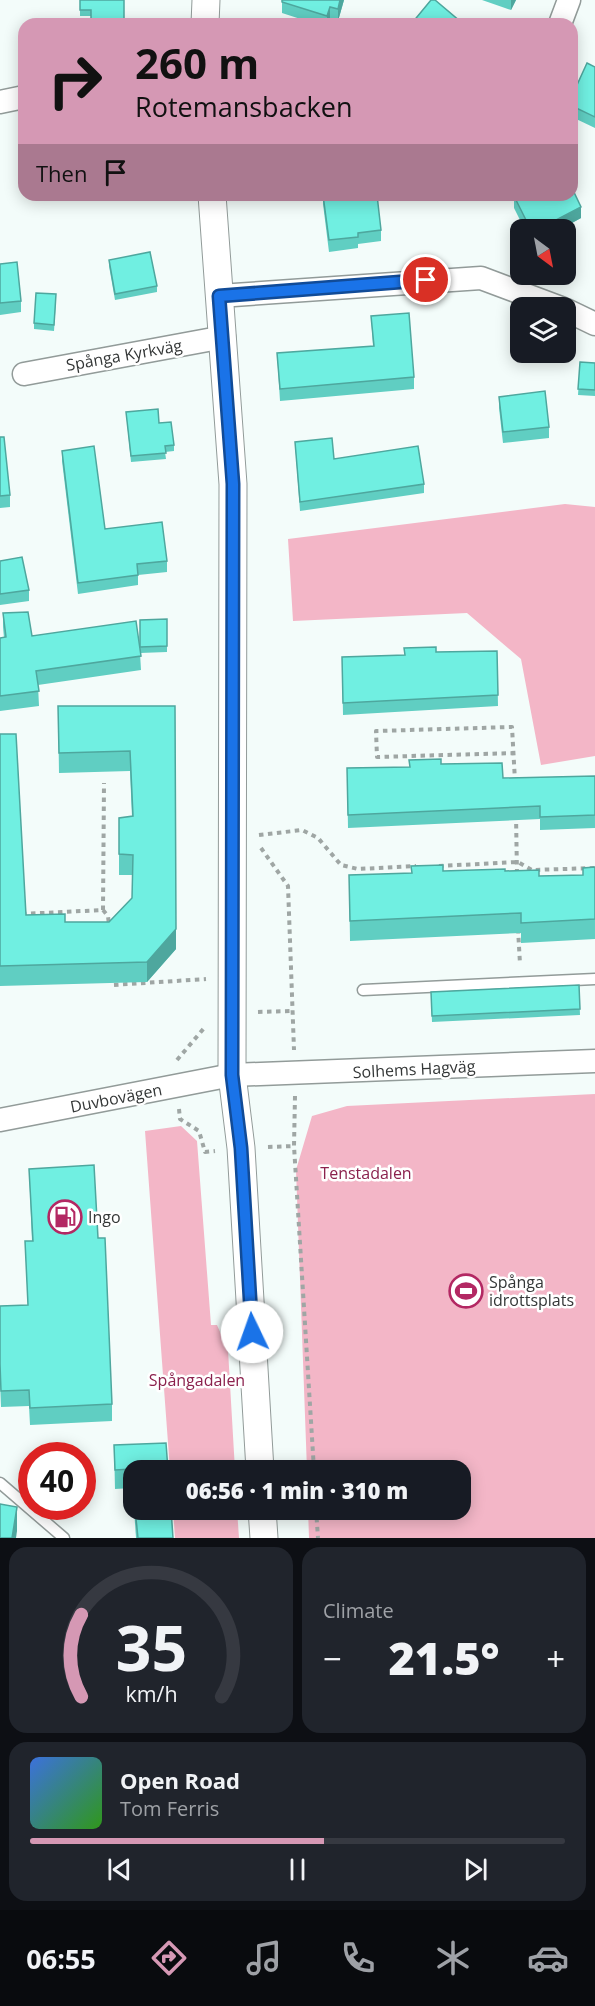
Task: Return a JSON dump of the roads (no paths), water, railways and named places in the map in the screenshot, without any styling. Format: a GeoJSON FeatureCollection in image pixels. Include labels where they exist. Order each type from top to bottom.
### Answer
{"type":"FeatureCollection","features":[{"type":"Feature","properties":{"kind":"street"},"geometry":{"type":"LineString","coordinates":[[205,18],[206,0]]}},
{"type":"Feature","properties":{"kind":"street"},"geometry":{"type":"LineString","coordinates":[[562,18],[569,0]]}},
{"type":"Feature","properties":{"kind":"street"},"geometry":{"type":"LineString","coordinates":[[0,102],[18,98]]}},
{"type":"Feature","properties":{"kind":"street"},"geometry":{"type":"LineString","coordinates":[[212,201],[233,484],[232,1075],[241,1148],[259,1460]]}},
{"type":"Feature","properties":{"kind":"street"},"geometry":{"type":"LineString","coordinates":[[219,296],[481,278],[532,297]]}},
{"type":"Feature","properties":{"kind":"street"},"geometry":{"type":"LineString","coordinates":[[576,314],[595,324]]}},
{"type":"Feature","properties":{"kind":"street","name":"Spånga Kyrkväg"},"geometry":{"type":"LineString","coordinates":[[24,374],[224,337]]}},
{"type":"Feature","properties":{"kind":"street","name":"Solhems Hagväg"},"geometry":{"type":"LineString","coordinates":[[232,1075],[595,1061]]}},
{"type":"Feature","properties":{"kind":"street","name":"Duvbovägen"},"geometry":{"type":"LineString","coordinates":[[0,1120],[232,1075]]}},
{"type":"Feature","properties":{"kind":"street"},"geometry":{"type":"LineString","coordinates":[[263,1520],[264,1538]]}},
{"type":"Feature","properties":{"kind":"lane"},"geometry":{"type":"LineString","coordinates":[[363,990],[595,979]]}},
{"type":"Feature","properties":{"kind":"lane"},"geometry":{"type":"LineString","coordinates":[[0,1483],[64,1538]]}},
{"type":"Feature","properties":{"kind":"place","name":"Ingo"},"geometry":{"type":"Point","coordinates":[65,1217]}},
{"type":"Feature","properties":{"kind":"place","name":"Spånga idrottsplats"},"geometry":{"type":"Point","coordinates":[466,1291]}},
{"type":"Feature","properties":{"kind":"park label","name":"Tenstadalen"},"geometry":{"type":"Point","coordinates":[366,1173]}},
{"type":"Feature","properties":{"kind":"park label","name":"Spångadalen"},"geometry":{"type":"Point","coordinates":[197,1380]}}]}
